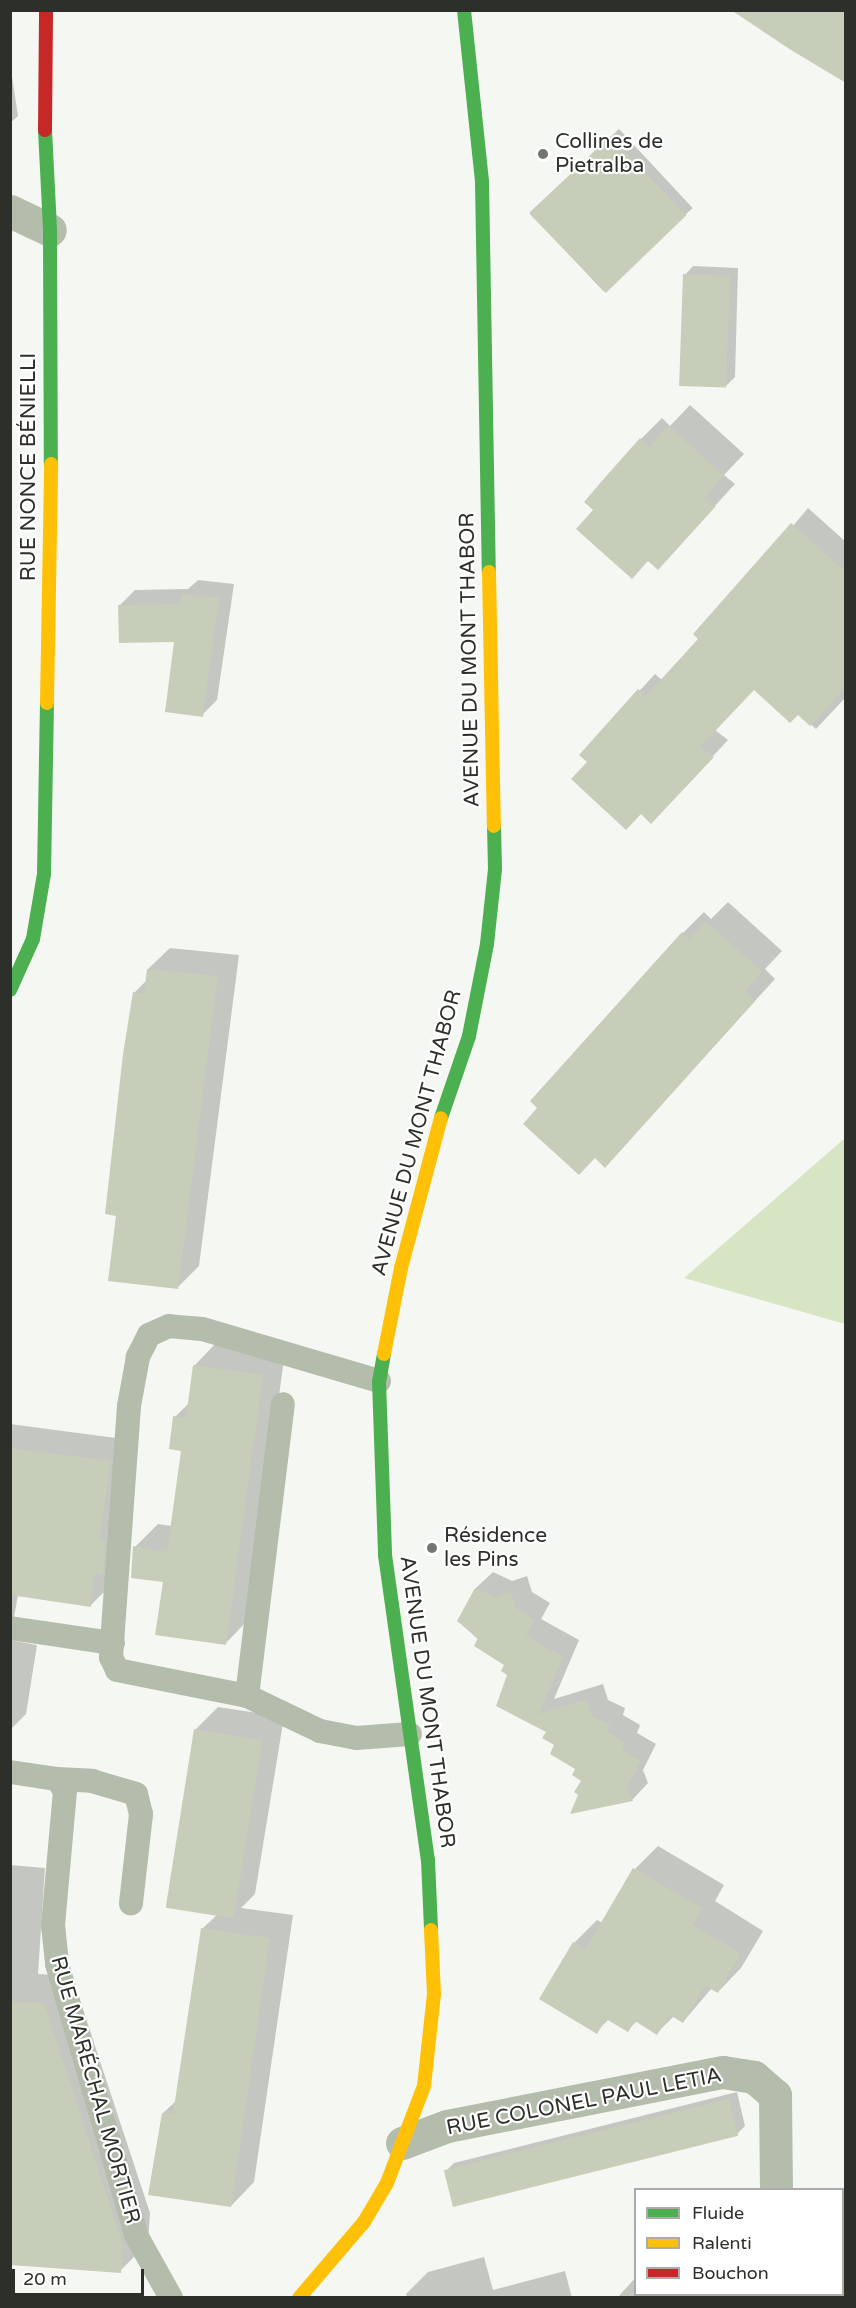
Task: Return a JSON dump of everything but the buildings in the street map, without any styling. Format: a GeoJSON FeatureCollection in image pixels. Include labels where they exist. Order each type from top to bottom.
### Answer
{"type":"FeatureCollection","features":[{"type":"Feature","properties":{"kind":"street","name":"RUE NONCE BÉNIELLI"},"geometry":{"type":"LineString","coordinates":[[10,990],[33,939],[44,874],[51,468],[50,230],[43,99],[46,10]]}},
{"type":"Feature","properties":{"kind":"street","name":"AVENUE DU MONT THABOR"},"geometry":{"type":"LineString","coordinates":[[299,2298],[323,2274],[364,2222],[387,2183],[424,2086],[434,1994],[428,1860],[384,1555],[379,1382],[401,1268],[429,1154],[469,1036],[487,944],[495,869],[482,182],[464,10]]}},
{"type":"Feature","properties":{"kind":"street"},"geometry":{"type":"LineString","coordinates":[[10,211],[50,230]]}},
{"type":"Feature","properties":{"kind":"street","name":"RUE COLONEL PAUL LETIA"},"geometry":{"type":"LineString","coordinates":[[402,2142],[447,2126],[723,2072],[754,2077],[774,2095],[776,2188]]}},
{"type":"Feature","properties":{"kind":"lane"},"geometry":{"type":"LineString","coordinates":[[379,1382],[202,1329],[169,1326],[149,1335],[138,1357],[129,1406],[111,1657],[117,1670],[247,1696],[320,1731],[356,1738],[410,1734]]}},
{"type":"Feature","properties":{"kind":"lane"},"geometry":{"type":"LineString","coordinates":[[247,1696],[283,1404]]}},
{"type":"Feature","properties":{"kind":"lane"},"geometry":{"type":"LineString","coordinates":[[10,1628],[113,1643]]}},
{"type":"Feature","properties":{"kind":"lane"},"geometry":{"type":"LineString","coordinates":[[10,1772],[57,1779],[92,1780],[136,1794],[141,1814],[131,1903]]}},
{"type":"Feature","properties":{"kind":"lane","name":"RUE MARÉCHAL MORTIER"},"geometry":{"type":"LineString","coordinates":[[57,1779],[65,1791],[65,1811],[53,1925],[57,1964],[136,2235],[171,2298]]}},
{"type":"Feature","properties":{"kind":"green space"},"geometry":{"type":"Polygon","coordinates":[[[845,1138],[845,1324],[684,1278],[845,1138]]]}},
{"type":"Feature","properties":{"kind":"traffic: fast"},"geometry":{"type":"LineString","coordinates":[[464,10],[482,182],[489,572]]}},
{"type":"Feature","properties":{"kind":"traffic: fast"},"geometry":{"type":"LineString","coordinates":[[45,130],[50,230],[51,464]]}},
{"type":"Feature","properties":{"kind":"traffic: fast"},"geometry":{"type":"LineString","coordinates":[[10,990],[33,939],[44,874],[47,703]]}},
{"type":"Feature","properties":{"kind":"traffic: fast"},"geometry":{"type":"LineString","coordinates":[[441,1118],[469,1036],[487,944],[495,869],[494,826]]}},
{"type":"Feature","properties":{"kind":"traffic: fast"},"geometry":{"type":"LineString","coordinates":[[384,1354],[379,1381],[385,1555],[428,1860],[431,1930]]}},
{"type":"Feature","properties":{"kind":"traffic: slow"},"geometry":{"type":"LineString","coordinates":[[47,703],[51,464]]}},
{"type":"Feature","properties":{"kind":"traffic: slow"},"geometry":{"type":"LineString","coordinates":[[489,572],[494,826]]}},
{"type":"Feature","properties":{"kind":"traffic: slow"},"geometry":{"type":"LineString","coordinates":[[384,1354],[401,1268],[441,1118]]}},
{"type":"Feature","properties":{"kind":"traffic: slow"},"geometry":{"type":"LineString","coordinates":[[299,2298],[364,2222],[387,2183],[424,2086],[434,1994],[431,1930]]}},
{"type":"Feature","properties":{"kind":"traffic: jam"},"geometry":{"type":"LineString","coordinates":[[45,130],[46,10]]}},
{"type":"Feature","properties":{"kind":"place","name":"Collines de Pietralba"},"geometry":{"type":"Point","coordinates":[543,154]}},
{"type":"Feature","properties":{"kind":"place","name":"Résidence les Pins"},"geometry":{"type":"Point","coordinates":[432,1548]}}]}
